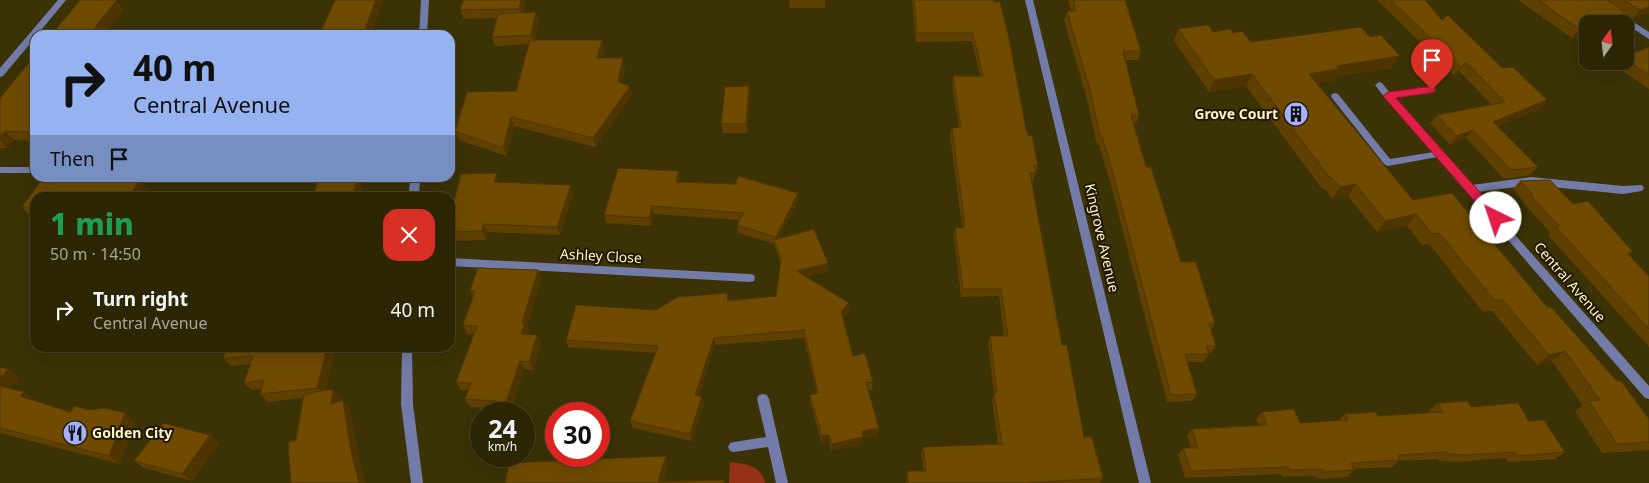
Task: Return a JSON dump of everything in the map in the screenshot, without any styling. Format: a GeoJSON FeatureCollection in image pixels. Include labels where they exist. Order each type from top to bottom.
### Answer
{"type":"FeatureCollection","features":[{"type":"Feature","properties":{"kind":"street"},"geometry":{"type":"LineString","coordinates":[[37,30],[62,0]]}},
{"type":"Feature","properties":{"kind":"street"},"geometry":{"type":"LineString","coordinates":[[423,30],[425,0]]}},
{"type":"Feature","properties":{"kind":"street","name":"Kingrove Avenue"},"geometry":{"type":"LineString","coordinates":[[1029,0],[1145,483]]}},
{"type":"Feature","properties":{"kind":"street"},"geometry":{"type":"LineString","coordinates":[[1593,0],[1649,36]]}},
{"type":"Feature","properties":{"kind":"street"},"geometry":{"type":"LineString","coordinates":[[0,74],[30,38]]}},
{"type":"Feature","properties":{"kind":"street","name":"Central Avenue"},"geometry":{"type":"LineString","coordinates":[[1379,85],[1649,394]]}},
{"type":"Feature","properties":{"kind":"street"},"geometry":{"type":"LineString","coordinates":[[1388,96],[1432,90]]}},
{"type":"Feature","properties":{"kind":"street"},"geometry":{"type":"LineString","coordinates":[[1335,96],[1388,164],[1440,154]]}},
{"type":"Feature","properties":{"kind":"street"},"geometry":{"type":"LineString","coordinates":[[0,170],[30,170]]}},
{"type":"Feature","properties":{"kind":"street"},"geometry":{"type":"LineString","coordinates":[[1470,188],[1531,181],[1623,190],[1639,188]]}},
{"type":"Feature","properties":{"kind":"street","name":"Ashley Close"},"geometry":{"type":"LineString","coordinates":[[455,262],[750,278]]}},
{"type":"Feature","properties":{"kind":"street"},"geometry":{"type":"LineString","coordinates":[[407,352],[407,404],[417,483]]}},
{"type":"Feature","properties":{"kind":"street"},"geometry":{"type":"LineString","coordinates":[[763,399],[782,483]]}},
{"type":"Feature","properties":{"kind":"street"},"geometry":{"type":"LineString","coordinates":[[734,447],[773,441]]}},
{"type":"Feature","properties":{"kind":"shaded area"},"geometry":{"type":"Polygon","coordinates":[[[730,462],[752,466],[760,472],[765,483],[729,483],[730,462]]]}},
{"type":"Feature","properties":{"kind":"building"},"geometry":{"type":"Polygon","coordinates":[[[80,0],[117,0],[93,30],[55,30],[80,0]]]}},
{"type":"Feature","properties":{"kind":"building"},"geometry":{"type":"Polygon","coordinates":[[[335,0],[376,0],[365,29],[367,30],[321,30],[335,0]]]}},
{"type":"Feature","properties":{"kind":"building"},"geometry":{"type":"Polygon","coordinates":[[[463,0],[521,0],[519,9],[460,10],[463,0]]]}},
{"type":"Feature","properties":{"kind":"building"},"geometry":{"type":"Polygon","coordinates":[[[914,0],[994,0],[994,2],[1000,2],[1009,38],[1026,129],[1029,136],[1032,135],[1038,166],[1034,165],[1036,173],[1030,173],[1062,345],[1067,345],[1084,437],[1092,437],[1103,478],[1027,483],[908,483],[907,471],[926,471],[923,447],[1002,444],[994,393],[997,393],[990,336],[1008,336],[1001,289],[963,289],[955,228],[964,228],[964,217],[952,128],[961,127],[953,76],[983,76],[973,33],[917,33],[914,0]]]}},
{"type":"Feature","properties":{"kind":"building"},"geometry":{"type":"Polygon","coordinates":[[[1073,0],[1125,0],[1141,51],[1123,51],[1139,115],[1131,115],[1146,167],[1151,167],[1181,262],[1196,262],[1215,323],[1209,323],[1216,346],[1206,346],[1209,354],[1185,354],[1197,394],[1171,395],[1114,177],[1102,136],[1100,136],[1091,94],[1067,11],[1076,11],[1073,0]]]}},
{"type":"Feature","properties":{"kind":"building"},"geometry":{"type":"Polygon","coordinates":[[[1391,0],[1425,0],[1442,20],[1448,15],[1502,68],[1513,67],[1547,100],[1493,122],[1538,167],[1511,170],[1473,130],[1457,136],[1437,115],[1505,102],[1466,62],[1461,67],[1391,0]]]}},
{"type":"Feature","properties":{"kind":"building"},"geometry":{"type":"Polygon","coordinates":[[[1538,0],[1607,0],[1628,14],[1579,15],[1579,29],[1538,0]]]}},
{"type":"Feature","properties":{"kind":"building"},"geometry":{"type":"Polygon","coordinates":[[[1624,0],[1649,0],[1649,7],[1640,10],[1624,0]]]}},
{"type":"Feature","properties":{"kind":"building"},"geometry":{"type":"Polygon","coordinates":[[[536,12],[531,35],[492,37],[498,14],[536,12]]]}},
{"type":"Feature","properties":{"kind":"building"},"geometry":{"type":"Polygon","coordinates":[[[1208,25],[1213,32],[1231,29],[1233,33],[1242,31],[1251,42],[1361,27],[1370,37],[1381,35],[1400,56],[1336,66],[1339,69],[1309,74],[1413,200],[1452,193],[1547,307],[1551,307],[1617,381],[1621,381],[1649,419],[1649,442],[1617,444],[1589,401],[1600,400],[1565,351],[1549,355],[1503,300],[1495,301],[1439,233],[1432,234],[1416,214],[1385,221],[1356,184],[1340,187],[1330,178],[1252,74],[1214,80],[1178,29],[1208,25]]]}},
{"type":"Feature","properties":{"kind":"building"},"geometry":{"type":"Polygon","coordinates":[[[530,40],[602,40],[597,58],[623,58],[618,82],[630,86],[593,138],[511,117],[503,148],[455,131],[467,92],[516,91],[530,40]]]}},
{"type":"Feature","properties":{"kind":"building"},"geometry":{"type":"Polygon","coordinates":[[[1649,47],[1649,75],[1634,65],[1634,53],[1649,47]]]}},
{"type":"Feature","properties":{"kind":"building"},"geometry":{"type":"Polygon","coordinates":[[[30,61],[30,132],[5,131],[0,137],[0,98],[30,61]]]}},
{"type":"Feature","properties":{"kind":"building"},"geometry":{"type":"Polygon","coordinates":[[[749,86],[746,124],[721,124],[725,87],[749,86]]]}},
{"type":"Feature","properties":{"kind":"building"},"geometry":{"type":"Polygon","coordinates":[[[618,168],[679,171],[676,182],[736,184],[738,176],[798,193],[776,237],[737,225],[744,213],[652,206],[649,218],[604,215],[618,168]]]}},
{"type":"Feature","properties":{"kind":"building"},"geometry":{"type":"Polygon","coordinates":[[[497,173],[494,182],[571,185],[557,227],[483,224],[482,231],[455,232],[455,197],[461,174],[497,173]]]}},
{"type":"Feature","properties":{"kind":"building"},"geometry":{"type":"Polygon","coordinates":[[[1550,180],[1573,204],[1588,201],[1633,252],[1627,253],[1649,276],[1649,329],[1556,227],[1559,226],[1530,195],[1533,195],[1520,181],[1550,180]]]}},
{"type":"Feature","properties":{"kind":"building"},"geometry":{"type":"Polygon","coordinates":[[[40,182],[138,182],[132,192],[33,192],[40,182]]]}},
{"type":"Feature","properties":{"kind":"building"},"geometry":{"type":"Polygon","coordinates":[[[318,182],[357,182],[354,192],[314,192],[318,182]]]}},
{"type":"Feature","properties":{"kind":"building"},"geometry":{"type":"Polygon","coordinates":[[[30,196],[30,207],[22,207],[30,196]]]}},
{"type":"Feature","properties":{"kind":"building"},"geometry":{"type":"Polygon","coordinates":[[[814,229],[828,263],[797,271],[849,303],[841,311],[853,356],[865,353],[873,382],[866,383],[879,428],[862,431],[863,437],[832,444],[829,435],[822,436],[810,395],[818,393],[804,330],[714,338],[695,395],[702,397],[690,434],[630,421],[658,346],[566,340],[576,305],[656,310],[678,297],[727,293],[728,301],[776,296],[781,259],[774,240],[814,229]]]}},
{"type":"Feature","properties":{"kind":"building"},"geometry":{"type":"Polygon","coordinates":[[[478,268],[538,270],[522,323],[525,323],[521,334],[537,335],[529,362],[520,361],[506,402],[465,399],[471,383],[456,382],[477,326],[463,325],[475,291],[470,290],[478,268]]]}},
{"type":"Feature","properties":{"kind":"building"},"geometry":{"type":"Polygon","coordinates":[[[225,352],[326,352],[317,388],[260,394],[264,380],[244,383],[253,356],[223,358],[225,352]]]}},
{"type":"Feature","properties":{"kind":"building"},"geometry":{"type":"Polygon","coordinates":[[[0,367],[8,369],[0,378],[0,367]]]}},
{"type":"Feature","properties":{"kind":"building"},"geometry":{"type":"Polygon","coordinates":[[[0,386],[24,392],[20,396],[70,412],[75,406],[88,410],[104,408],[125,413],[109,456],[0,428],[0,386]]]}},
{"type":"Feature","properties":{"kind":"building"},"geometry":{"type":"Polygon","coordinates":[[[333,389],[331,404],[343,400],[351,451],[359,483],[291,483],[288,442],[296,440],[304,394],[333,389]]]}},
{"type":"Feature","properties":{"kind":"building"},"geometry":{"type":"Polygon","coordinates":[[[1468,401],[1471,407],[1518,403],[1529,421],[1544,420],[1565,452],[1517,456],[1515,452],[1466,455],[1448,454],[1447,452],[1398,455],[1400,460],[1351,463],[1354,470],[1327,472],[1320,469],[1289,470],[1288,467],[1191,471],[1183,448],[1198,448],[1192,429],[1267,425],[1262,412],[1294,409],[1300,423],[1348,420],[1345,414],[1376,412],[1378,416],[1443,412],[1438,403],[1468,401]]]}},
{"type":"Feature","properties":{"kind":"building"},"geometry":{"type":"Polygon","coordinates":[[[163,423],[210,435],[182,474],[134,461],[163,423]]]}},
{"type":"Feature","properties":{"kind":"building"},"geometry":{"type":"Polygon","coordinates":[[[666,456],[658,482],[724,480],[724,483],[505,483],[508,467],[535,467],[535,462],[545,461],[545,467],[610,467],[610,458],[666,456]]]}},
{"type":"Feature","properties":{"kind":"place","name":"Grove Court"},"geometry":{"type":"Point","coordinates":[1296,114]}},
{"type":"Feature","properties":{"kind":"place","name":"Golden City"},"geometry":{"type":"Point","coordinates":[75,433]}},
{"type":"Feature","properties":{"kind":"route"},"geometry":{"type":"LineString","coordinates":[[1432,90],[1388,96],[1496,218]]}}]}
